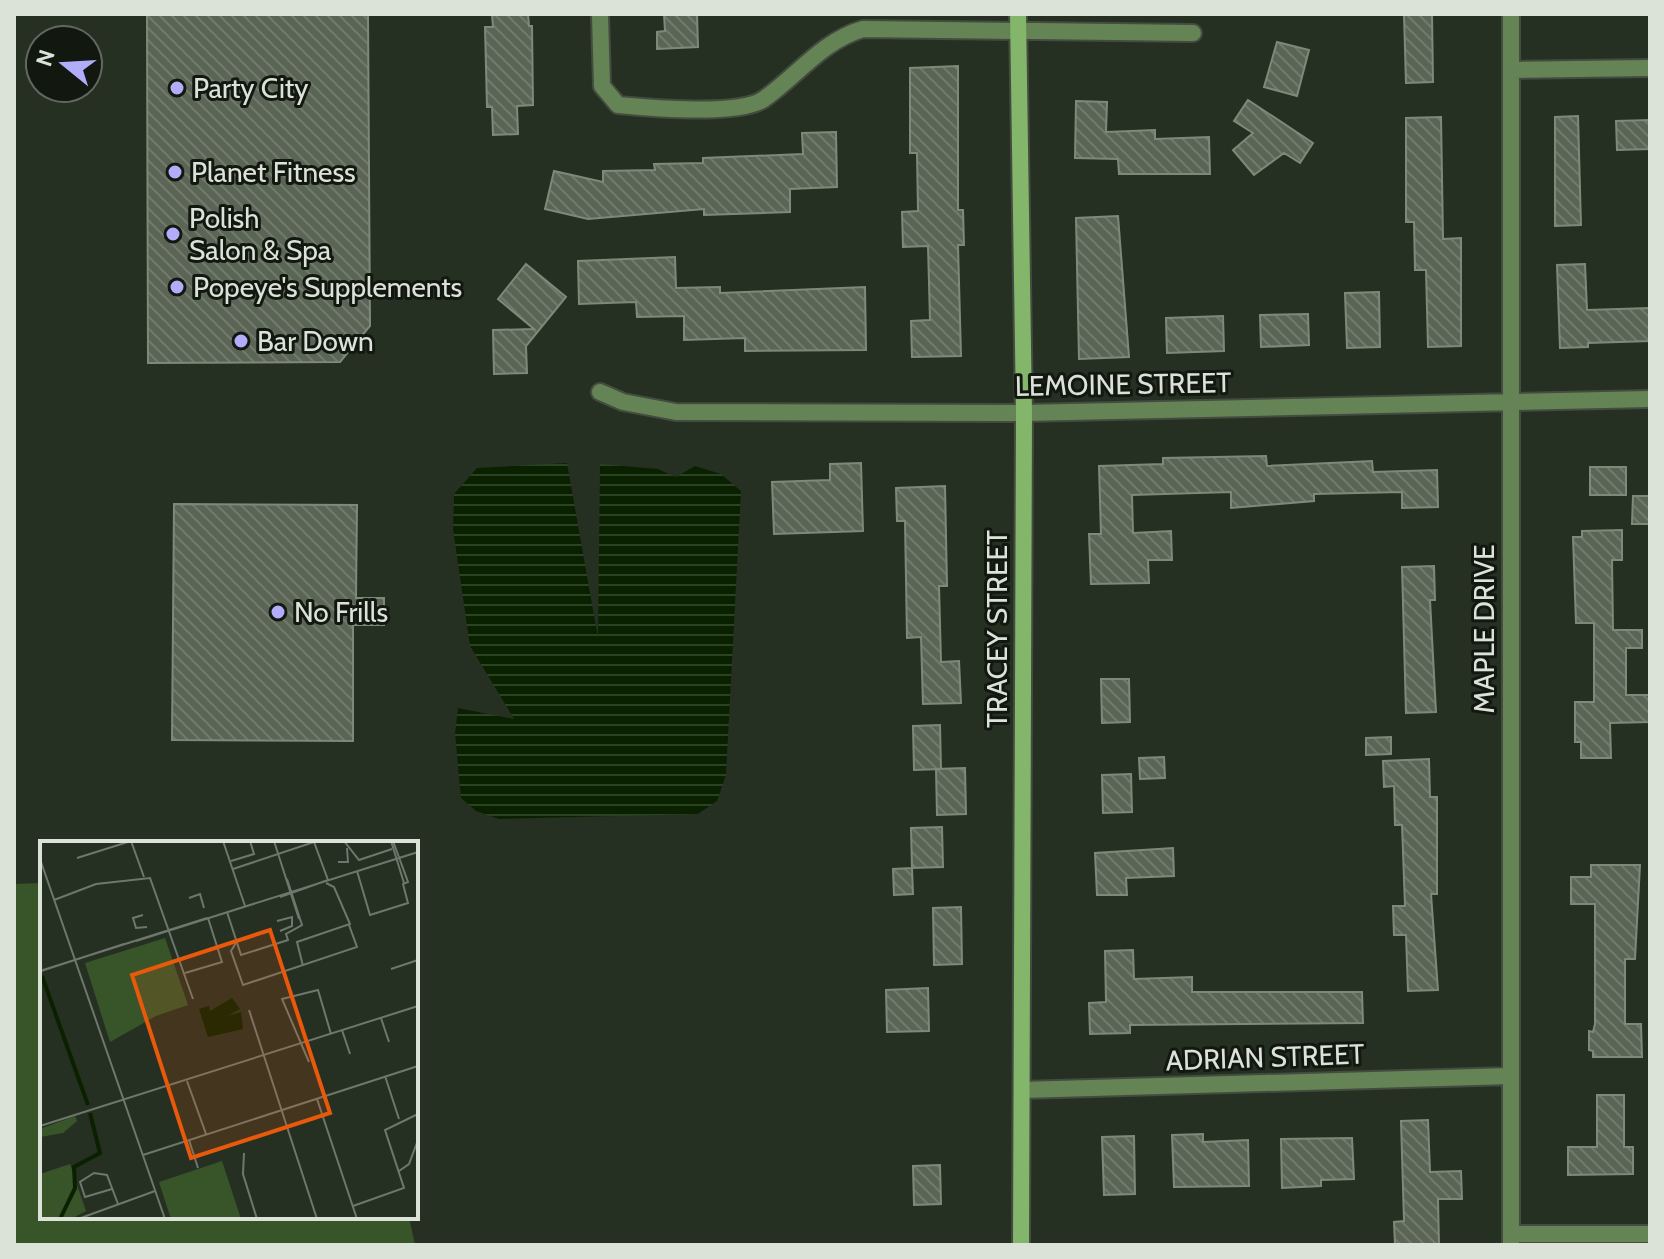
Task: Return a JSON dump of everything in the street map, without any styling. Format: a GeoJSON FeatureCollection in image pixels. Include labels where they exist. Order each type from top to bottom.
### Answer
{"type":"FeatureCollection","features":[{"type":"Feature","properties":{"kind":"street"},"geometry":{"type":"LineString","coordinates":[[600,14],[602,86],[618,105],[689,111],[760,102],[838,36],[863,29],[1018,22],[1193,33]]}},
{"type":"Feature","properties":{"kind":"street","name":"MAPLE DRIVE"},"geometry":{"type":"LineString","coordinates":[[1511,14],[1511,1240]]}},
{"type":"Feature","properties":{"kind":"street","name":"TRACEY STREET"},"geometry":{"type":"LineString","coordinates":[[1018,22],[1024,413],[1021,1245]]}},
{"type":"Feature","properties":{"kind":"street"},"geometry":{"type":"LineString","coordinates":[[1511,70],[1650,68]]}},
{"type":"Feature","properties":{"kind":"street","name":"LEMOINE STREET"},"geometry":{"type":"LineString","coordinates":[[600,392],[623,402],[676,412],[1024,413],[1650,399]]}},
{"type":"Feature","properties":{"kind":"street","name":"ADRIAN STREET"},"geometry":{"type":"LineString","coordinates":[[1022,1090],[1510,1076]]}},
{"type":"Feature","properties":{"kind":"street"},"geometry":{"type":"LineString","coordinates":[[1511,1240],[1650,1234]]}},
{"type":"Feature","properties":{"kind":"shaded area"},"geometry":{"type":"Polygon","coordinates":[[[567,463],[598,638],[600,464],[658,469],[676,477],[695,466],[721,474],[741,491],[726,775],[717,801],[698,814],[499,819],[476,811],[461,798],[455,733],[458,708],[514,719],[470,646],[453,529],[454,494],[477,468],[567,463]]]}},
{"type":"Feature","properties":{"kind":"shaded area"},"geometry":{"type":"Polygon","coordinates":[[[40,883],[40,1219],[409,1219],[415,1245],[14,1245],[14,884],[40,883]]]}},
{"type":"Feature","properties":{"kind":"building"},"geometry":{"type":"Polygon","coordinates":[[[147,14],[368,14],[370,326],[340,362],[148,363],[147,14]]]}},
{"type":"Feature","properties":{"kind":"building"},"geometry":{"type":"Polygon","coordinates":[[[492,14],[528,14],[529,26],[532,26],[533,105],[517,106],[518,134],[493,135],[492,107],[487,107],[485,27],[493,27],[492,14]]]}},
{"type":"Feature","properties":{"kind":"building"},"geometry":{"type":"Polygon","coordinates":[[[664,14],[697,14],[698,47],[657,49],[657,32],[665,31],[664,14]]]}},
{"type":"Feature","properties":{"kind":"building"},"geometry":{"type":"Polygon","coordinates":[[[1404,14],[1432,14],[1433,82],[1406,83],[1404,14]]]}},
{"type":"Feature","properties":{"kind":"building"},"geometry":{"type":"Polygon","coordinates":[[[1277,42],[1309,50],[1297,96],[1264,87],[1277,42]]]}},
{"type":"Feature","properties":{"kind":"building"},"geometry":{"type":"Polygon","coordinates":[[[958,66],[958,210],[963,210],[964,245],[958,245],[961,356],[912,357],[911,321],[930,320],[928,246],[903,247],[902,212],[918,211],[917,153],[910,153],[910,68],[958,66]]]}},
{"type":"Feature","properties":{"kind":"building"},"geometry":{"type":"Polygon","coordinates":[[[1248,100],[1313,143],[1300,163],[1284,153],[1254,175],[1233,150],[1253,133],[1234,121],[1248,100]]]}},
{"type":"Feature","properties":{"kind":"building"},"geometry":{"type":"Polygon","coordinates":[[[1076,101],[1107,102],[1106,132],[1155,130],[1155,139],[1209,137],[1210,174],[1119,174],[1118,159],[1075,158],[1076,101]]]}},
{"type":"Feature","properties":{"kind":"building"},"geometry":{"type":"Polygon","coordinates":[[[1578,116],[1581,225],[1555,226],[1555,117],[1578,116]]]}},
{"type":"Feature","properties":{"kind":"building"},"geometry":{"type":"Polygon","coordinates":[[[1441,117],[1443,239],[1461,238],[1461,346],[1428,347],[1426,270],[1415,270],[1414,222],[1406,222],[1406,118],[1441,117]]]}},
{"type":"Feature","properties":{"kind":"building"},"geometry":{"type":"Polygon","coordinates":[[[1650,120],[1650,149],[1617,150],[1616,121],[1650,120]]]}},
{"type":"Feature","properties":{"kind":"building"},"geometry":{"type":"Polygon","coordinates":[[[836,132],[837,187],[790,189],[790,212],[704,215],[704,209],[588,219],[545,209],[554,171],[603,182],[603,171],[655,170],[654,164],[703,163],[703,158],[803,154],[802,133],[836,132]]]}},
{"type":"Feature","properties":{"kind":"building"},"geometry":{"type":"Polygon","coordinates":[[[1118,216],[1129,357],[1079,359],[1076,218],[1118,216]]]}},
{"type":"Feature","properties":{"kind":"building"},"geometry":{"type":"Polygon","coordinates":[[[675,257],[676,288],[720,287],[720,293],[865,287],[866,350],[745,351],[745,338],[684,340],[684,316],[637,317],[636,302],[579,304],[578,261],[675,257]]]}},
{"type":"Feature","properties":{"kind":"building"},"geometry":{"type":"Polygon","coordinates":[[[526,264],[566,297],[526,346],[527,373],[494,374],[493,330],[534,329],[498,299],[526,264]]]}},
{"type":"Feature","properties":{"kind":"building"},"geometry":{"type":"Polygon","coordinates":[[[1585,264],[1587,310],[1650,308],[1650,341],[1588,343],[1588,347],[1560,348],[1557,265],[1585,264]]]}},
{"type":"Feature","properties":{"kind":"building"},"geometry":{"type":"Polygon","coordinates":[[[1379,292],[1380,347],[1347,348],[1345,293],[1379,292]]]}},
{"type":"Feature","properties":{"kind":"building"},"geometry":{"type":"Polygon","coordinates":[[[1308,314],[1309,345],[1261,347],[1260,315],[1308,314]]]}},
{"type":"Feature","properties":{"kind":"building"},"geometry":{"type":"Polygon","coordinates":[[[1223,316],[1224,351],[1167,353],[1166,318],[1223,316]]]}},
{"type":"Feature","properties":{"kind":"building"},"geometry":{"type":"Polygon","coordinates":[[[1266,456],[1267,466],[1372,461],[1373,472],[1437,470],[1438,507],[1402,508],[1402,492],[1314,494],[1314,501],[1231,508],[1231,492],[1132,495],[1133,533],[1171,531],[1172,560],[1148,560],[1149,583],[1091,584],[1089,534],[1101,534],[1099,466],[1163,464],[1163,458],[1266,456]]]}},
{"type":"Feature","properties":{"kind":"building"},"geometry":{"type":"Polygon","coordinates":[[[861,463],[863,531],[774,534],[772,482],[830,480],[830,464],[861,463]]]}},
{"type":"Feature","properties":{"kind":"building"},"geometry":{"type":"Polygon","coordinates":[[[1590,467],[1626,467],[1626,495],[1590,495],[1590,467]]]}},
{"type":"Feature","properties":{"kind":"building"},"geometry":{"type":"Polygon","coordinates":[[[945,486],[947,586],[939,586],[941,662],[959,661],[961,703],[923,704],[921,637],[907,638],[905,521],[897,521],[896,488],[945,486]]]}},
{"type":"Feature","properties":{"kind":"building"},"geometry":{"type":"Polygon","coordinates":[[[1633,496],[1649,496],[1650,524],[1632,524],[1633,496]]]}},
{"type":"Feature","properties":{"kind":"building","name":"No Frills"},"geometry":{"type":"Polygon","coordinates":[[[174,504],[357,505],[356,598],[384,598],[384,625],[353,625],[353,741],[172,740],[174,504]]]}},
{"type":"Feature","properties":{"kind":"building"},"geometry":{"type":"Polygon","coordinates":[[[1622,530],[1622,560],[1612,560],[1613,630],[1642,630],[1642,648],[1626,648],[1626,695],[1650,695],[1650,722],[1610,723],[1611,758],[1581,758],[1581,742],[1575,742],[1575,702],[1594,702],[1594,623],[1576,623],[1573,537],[1582,537],[1582,531],[1622,530]]]}},
{"type":"Feature","properties":{"kind":"building"},"geometry":{"type":"Polygon","coordinates":[[[1434,566],[1435,600],[1430,600],[1436,712],[1406,713],[1402,567],[1434,566]]]}},
{"type":"Feature","properties":{"kind":"building"},"geometry":{"type":"Polygon","coordinates":[[[1101,679],[1129,679],[1130,722],[1102,723],[1101,679]]]}},
{"type":"Feature","properties":{"kind":"building"},"geometry":{"type":"Polygon","coordinates":[[[940,725],[941,769],[914,770],[913,726],[940,725]]]}},
{"type":"Feature","properties":{"kind":"building"},"geometry":{"type":"Polygon","coordinates":[[[1391,737],[1391,754],[1366,755],[1366,738],[1391,737]]]}},
{"type":"Feature","properties":{"kind":"building"},"geometry":{"type":"Polygon","coordinates":[[[1164,757],[1165,778],[1140,779],[1139,758],[1164,757]]]}},
{"type":"Feature","properties":{"kind":"building"},"geometry":{"type":"Polygon","coordinates":[[[1429,759],[1430,797],[1437,797],[1437,894],[1431,894],[1438,990],[1408,991],[1406,935],[1394,935],[1393,906],[1405,906],[1402,825],[1395,825],[1394,786],[1384,787],[1383,761],[1429,759]]]}},
{"type":"Feature","properties":{"kind":"building"},"geometry":{"type":"Polygon","coordinates":[[[965,768],[966,814],[937,815],[936,769],[965,768]]]}},
{"type":"Feature","properties":{"kind":"building"},"geometry":{"type":"Polygon","coordinates":[[[1131,774],[1132,812],[1103,813],[1102,775],[1131,774]]]}},
{"type":"Feature","properties":{"kind":"building"},"geometry":{"type":"Polygon","coordinates":[[[942,827],[943,867],[912,868],[911,828],[942,827]]]}},
{"type":"Feature","properties":{"kind":"building"},"geometry":{"type":"Polygon","coordinates":[[[1173,848],[1174,876],[1126,878],[1127,895],[1097,895],[1095,853],[1173,848]]]}},
{"type":"Feature","properties":{"kind":"building"},"geometry":{"type":"Polygon","coordinates":[[[1591,865],[1640,865],[1635,959],[1625,959],[1625,1024],[1641,1024],[1642,1057],[1593,1057],[1593,1051],[1589,1050],[1589,1031],[1593,1032],[1595,1024],[1595,904],[1571,904],[1571,877],[1591,877],[1591,865]]]}},
{"type":"Feature","properties":{"kind":"building"},"geometry":{"type":"Polygon","coordinates":[[[912,868],[913,894],[894,895],[893,869],[912,868]]]}},
{"type":"Feature","properties":{"kind":"building"},"geometry":{"type":"Polygon","coordinates":[[[961,907],[962,964],[934,965],[933,908],[961,907]]]}},
{"type":"Feature","properties":{"kind":"building"},"geometry":{"type":"Polygon","coordinates":[[[1133,950],[1134,979],[1192,977],[1192,992],[1362,992],[1363,1023],[1130,1025],[1130,1033],[1090,1034],[1089,1003],[1106,1002],[1105,951],[1133,950]]]}},
{"type":"Feature","properties":{"kind":"building"},"geometry":{"type":"Polygon","coordinates":[[[928,988],[929,1031],[887,1032],[886,990],[928,988]]]}},
{"type":"Feature","properties":{"kind":"building"},"geometry":{"type":"Polygon","coordinates":[[[1597,1095],[1624,1095],[1624,1147],[1633,1147],[1633,1174],[1568,1175],[1568,1147],[1597,1147],[1597,1095]]]}},
{"type":"Feature","properties":{"kind":"building"},"geometry":{"type":"Polygon","coordinates":[[[1428,1120],[1430,1172],[1461,1171],[1462,1199],[1438,1199],[1439,1245],[1395,1245],[1394,1222],[1404,1221],[1401,1121],[1428,1120]]]}},
{"type":"Feature","properties":{"kind":"building"},"geometry":{"type":"Polygon","coordinates":[[[1203,1134],[1203,1142],[1248,1140],[1249,1186],[1174,1187],[1172,1135],[1203,1134]]]}},
{"type":"Feature","properties":{"kind":"building"},"geometry":{"type":"Polygon","coordinates":[[[1134,1136],[1135,1194],[1104,1195],[1102,1137],[1134,1136]]]}},
{"type":"Feature","properties":{"kind":"building"},"geometry":{"type":"Polygon","coordinates":[[[1352,1138],[1354,1179],[1321,1180],[1321,1186],[1282,1188],[1281,1139],[1352,1138]]]}},
{"type":"Feature","properties":{"kind":"building"},"geometry":{"type":"Polygon","coordinates":[[[940,1165],[941,1204],[914,1205],[913,1166],[940,1165]]]}},
{"type":"Feature","properties":{"kind":"place","name":"Party City"},"geometry":{"type":"Point","coordinates":[177,88]}},
{"type":"Feature","properties":{"kind":"place","name":"Planet Fitness"},"geometry":{"type":"Point","coordinates":[175,172]}},
{"type":"Feature","properties":{"kind":"place","name":"Polish Salon & Spa"},"geometry":{"type":"Point","coordinates":[173,234]}},
{"type":"Feature","properties":{"kind":"place","name":"Popeye's Supplements"},"geometry":{"type":"Point","coordinates":[177,287]}},
{"type":"Feature","properties":{"kind":"place","name":"Bar Down"},"geometry":{"type":"Point","coordinates":[241,341]}},
{"type":"Feature","properties":{"kind":"place","name":"No Frills"},"geometry":{"type":"Point","coordinates":[278,612]}}]}
